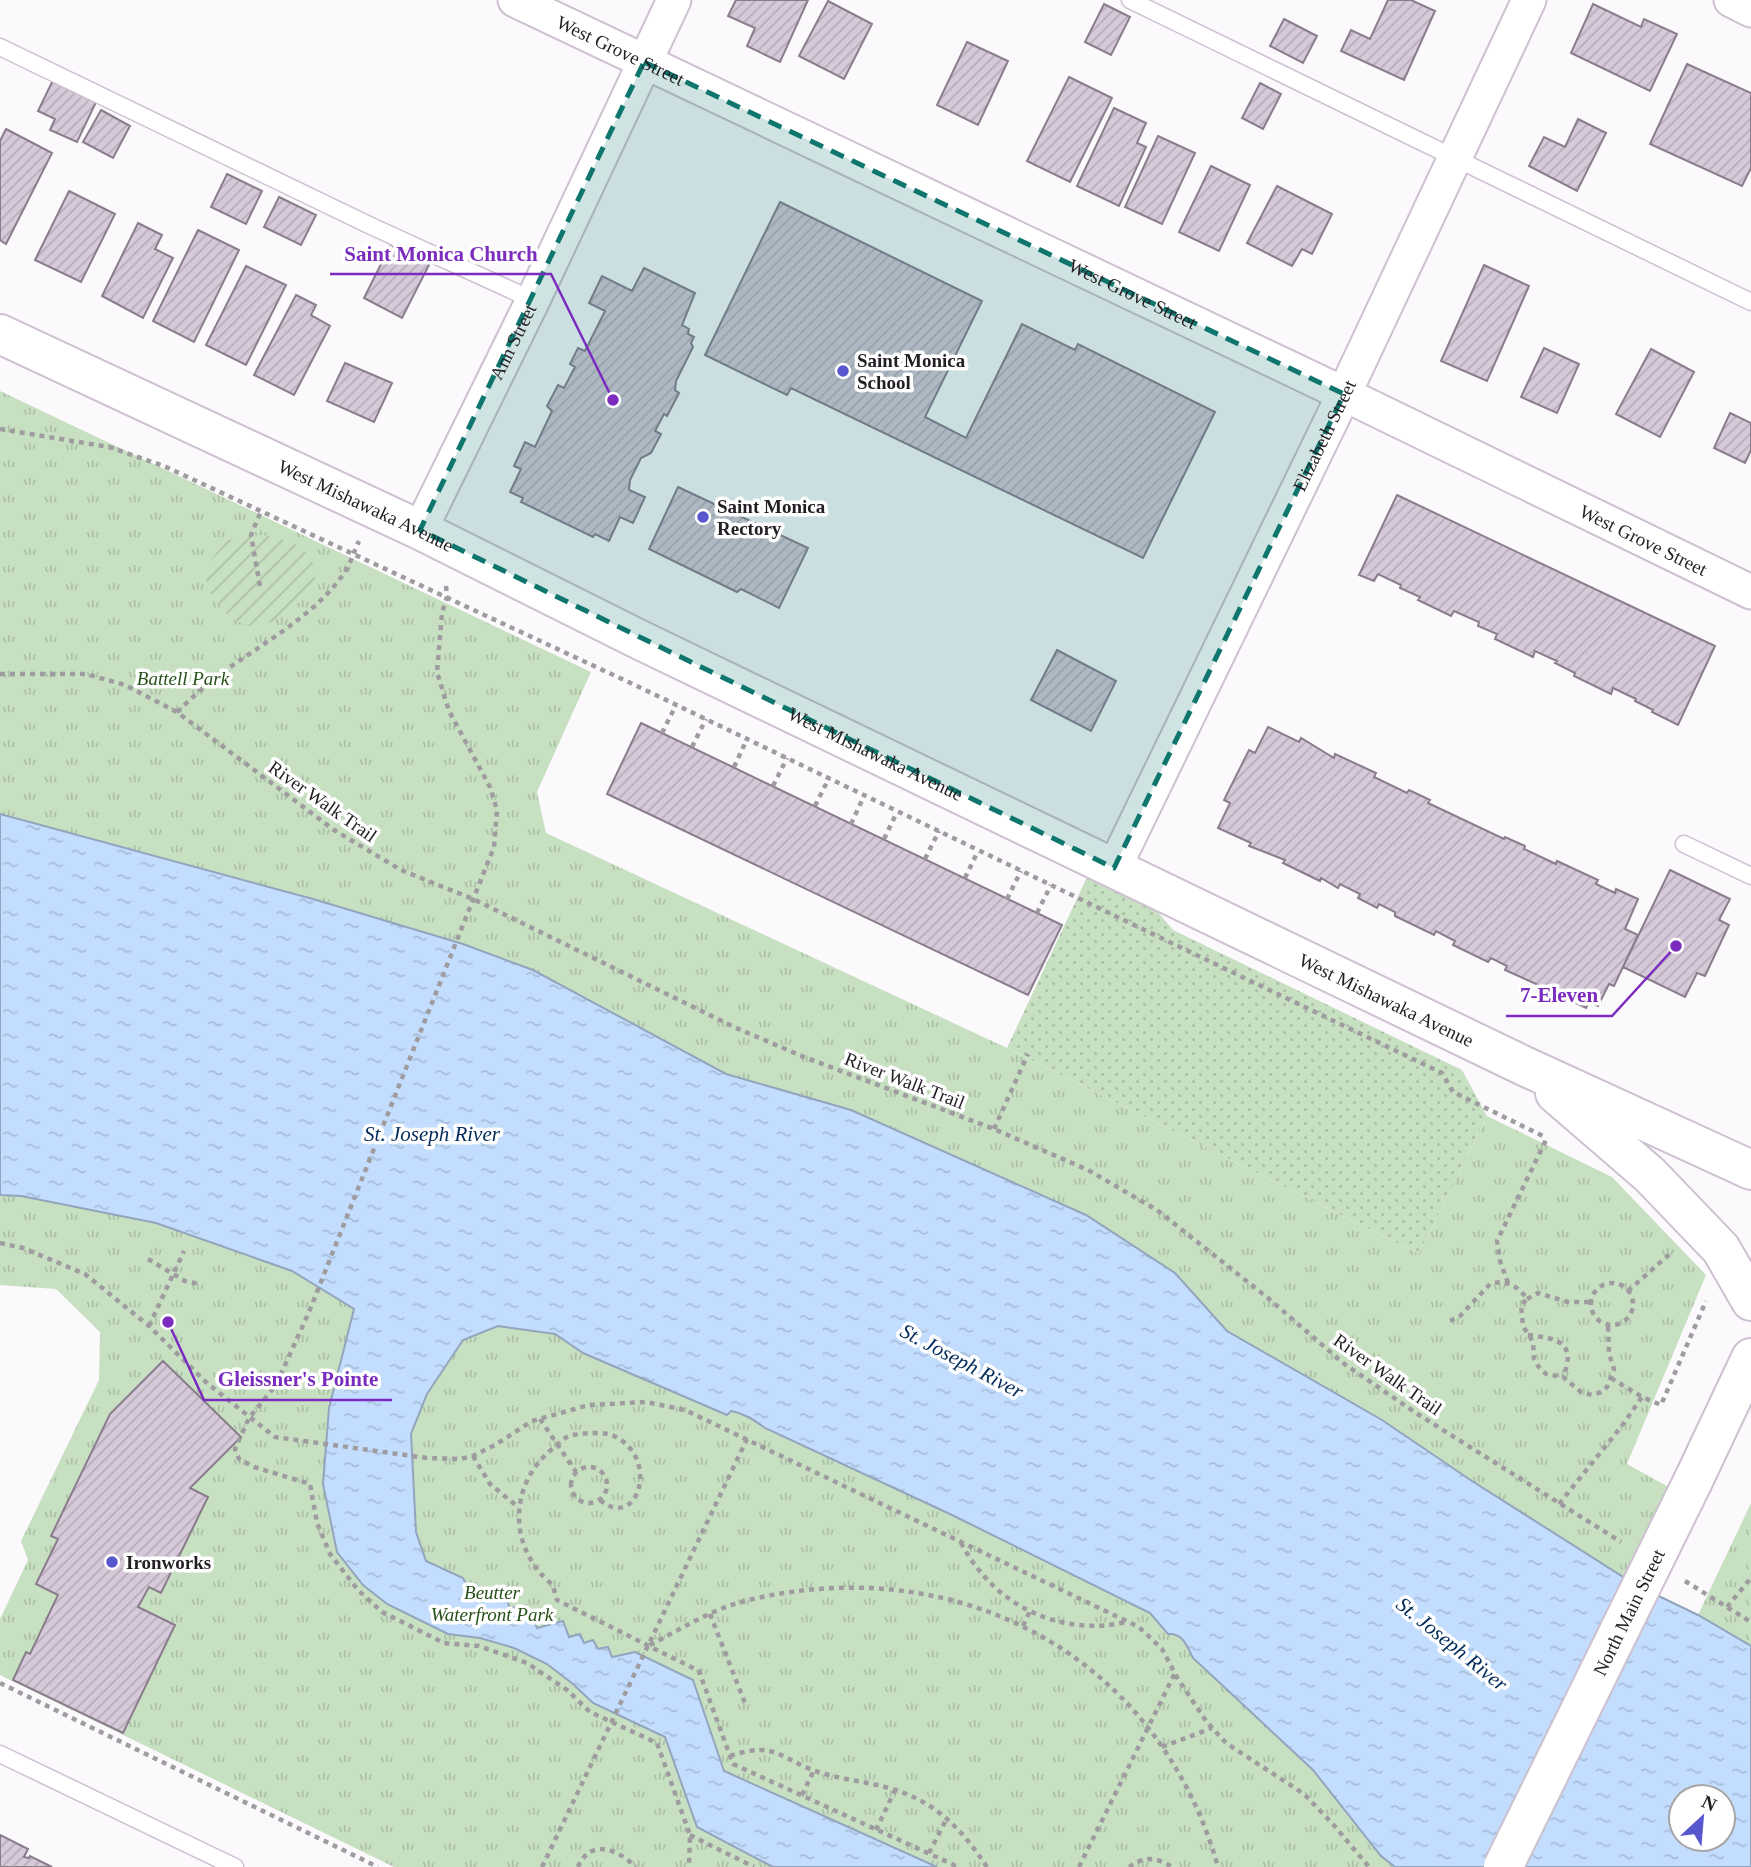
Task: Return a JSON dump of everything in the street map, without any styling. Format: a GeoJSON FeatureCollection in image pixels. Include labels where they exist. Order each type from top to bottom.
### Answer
{"type":"FeatureCollection","features":[{"type":"Feature","properties":{"kind":"main road","name":"West Mishawaka Avenue"},"geometry":{"type":"LineString","coordinates":[[0,334],[462,550],[638,639],[1522,1065],[1751,1170]]}},
{"type":"Feature","properties":{"kind":"main road"},"geometry":{"type":"LineString","coordinates":[[1522,1065],[1650,1175],[1721,1250],[1751,1301]]}},
{"type":"Feature","properties":{"kind":"main road","name":"North Main Street"},"geometry":{"type":"LineString","coordinates":[[1503,1867],[1751,1359]]}},
{"type":"Feature","properties":{"kind":"street","name":"West Grove Street"},"geometry":{"type":"LineString","coordinates":[[514,0],[1344,394],[1751,592]]}},
{"type":"Feature","properties":{"kind":"street","name":"Ann Street"},"geometry":{"type":"LineString","coordinates":[[420,530],[533,300],[674,0]]}},
{"type":"Feature","properties":{"kind":"street","name":"Elizabeth Street"},"geometry":{"type":"LineString","coordinates":[[1114,868],[1344,394],[1529,0]]}},
{"type":"Feature","properties":{"kind":"street"},"geometry":{"type":"LineString","coordinates":[[1731,0],[1751,10]]}},
{"type":"Feature","properties":{"kind":"lane"},"geometry":{"type":"LineString","coordinates":[[1130,0],[1751,302]]}},
{"type":"Feature","properties":{"kind":"lane"},"geometry":{"type":"LineString","coordinates":[[0,47],[371,226],[533,300]]}},
{"type":"Feature","properties":{"kind":"lane"},"geometry":{"type":"LineString","coordinates":[[1684,844],[1751,876]]}},
{"type":"Feature","properties":{"kind":"lane"},"geometry":{"type":"LineString","coordinates":[[0,1754],[235,1867]]}},
{"type":"Feature","properties":{"kind":"path"},"geometry":{"type":"LineString","coordinates":[[0,429],[108,447],[164,466],[706,719],[1442,1073],[1453,1092],[1559,1144]]}},
{"type":"Feature","properties":{"kind":"path"},"geometry":{"type":"LineString","coordinates":[[177,712],[219,675],[297,620],[328,593],[355,555],[374,508]]}},
{"type":"Feature","properties":{"kind":"path"},"geometry":{"type":"LineString","coordinates":[[260,586],[251,535],[261,511]]}},
{"type":"Feature","properties":{"kind":"path"},"geometry":{"type":"LineString","coordinates":[[462,550],[446,586],[447,597],[442,613],[437,672],[449,711],[490,787],[497,810],[494,847],[309,1312],[276,1385],[250,1418],[235,1449],[239,1459],[254,1467],[310,1485],[317,1523],[330,1554],[358,1590],[382,1612],[444,1643],[479,1646],[527,1663],[567,1689],[590,1712],[613,1720],[657,1744],[690,1835],[689,1867]]}},
{"type":"Feature","properties":{"kind":"path","name":"River Walk Trail"},"geometry":{"type":"LineString","coordinates":[[0,674],[86,674],[125,685],[177,712],[334,830],[401,870],[473,899],[734,1027],[994,1129],[1088,1170],[1157,1210],[1268,1298],[1343,1363],[1416,1413],[1627,1545]]}},
{"type":"Feature","properties":{"kind":"path"},"geometry":{"type":"LineString","coordinates":[[662,733],[676,705]]}},
{"type":"Feature","properties":{"kind":"path"},"geometry":{"type":"LineString","coordinates":[[692,747],[706,719]]}},
{"type":"Feature","properties":{"kind":"path"},"geometry":{"type":"LineString","coordinates":[[734,767],[747,739]]}},
{"type":"Feature","properties":{"kind":"path"},"geometry":{"type":"LineString","coordinates":[[773,786],[786,758]]}},
{"type":"Feature","properties":{"kind":"path"},"geometry":{"type":"LineString","coordinates":[[815,806],[829,778]]}},
{"type":"Feature","properties":{"kind":"path"},"geometry":{"type":"LineString","coordinates":[[851,824],[864,796]]}},
{"type":"Feature","properties":{"kind":"path"},"geometry":{"type":"LineString","coordinates":[[884,839],[897,812]]}},
{"type":"Feature","properties":{"kind":"path"},"geometry":{"type":"LineString","coordinates":[[925,859],[939,831]]}},
{"type":"Feature","properties":{"kind":"path"},"geometry":{"type":"LineString","coordinates":[[965,878],[978,850]]}},
{"type":"Feature","properties":{"kind":"path"},"geometry":{"type":"LineString","coordinates":[[1007,898],[1021,871]]}},
{"type":"Feature","properties":{"kind":"path"},"geometry":{"type":"LineString","coordinates":[[1037,913],[1051,885]]}},
{"type":"Feature","properties":{"kind":"path"},"geometry":{"type":"LineString","coordinates":[[994,1129],[1028,1054]]}},
{"type":"Feature","properties":{"kind":"path"},"geometry":{"type":"LineString","coordinates":[[1508,1283],[1500,1261],[1497,1241],[1547,1138]]}},
{"type":"Feature","properties":{"kind":"path"},"geometry":{"type":"LineString","coordinates":[[0,1243],[23,1248],[85,1274],[149,1326],[208,1384],[275,1437],[428,1458],[460,1459],[473,1456],[540,1419],[589,1405],[646,1402],[685,1410],[1139,1627],[1162,1649],[1174,1673],[1212,1728],[1226,1743],[1304,1794],[1369,1867]]}},
{"type":"Feature","properties":{"kind":"path"},"geometry":{"type":"LineString","coordinates":[[1628,1291],[1677,1248]]}},
{"type":"Feature","properties":{"kind":"path"},"geometry":{"type":"LineString","coordinates":[[149,1326],[184,1251]]}},
{"type":"Feature","properties":{"kind":"path"},"geometry":{"type":"LineString","coordinates":[[148,1259],[185,1281],[199,1284]]}},
{"type":"Feature","properties":{"kind":"path"},"geometry":{"type":"LineString","coordinates":[[1450,1321],[1460,1315],[1491,1283],[1508,1283],[1521,1289],[1527,1299]]}},
{"type":"Feature","properties":{"kind":"path"},"geometry":{"type":"LineString","coordinates":[[1604,1284],[1617,1284],[1628,1291],[1632,1304],[1628,1318],[1615,1325],[1596,1318],[1592,1313],[1591,1302],[1593,1293],[1604,1284]]}},
{"type":"Feature","properties":{"kind":"path"},"geometry":{"type":"LineString","coordinates":[[1591,1302],[1569,1302],[1538,1293],[1521,1304],[1522,1326],[1533,1342],[1534,1359],[1538,1366],[1546,1374],[1563,1377],[1581,1392],[1592,1395],[1601,1392],[1607,1387],[1614,1369],[1609,1354],[1608,1324]]}},
{"type":"Feature","properties":{"kind":"path"},"geometry":{"type":"LineString","coordinates":[[1611,1378],[1661,1405],[1709,1293]]}},
{"type":"Feature","properties":{"kind":"path"},"geometry":{"type":"LineString","coordinates":[[1528,1335],[1549,1338],[1560,1342],[1567,1349],[1569,1364],[1563,1377]]}},
{"type":"Feature","properties":{"kind":"path"},"geometry":{"type":"LineString","coordinates":[[1559,1504],[1642,1397]]}},
{"type":"Feature","properties":{"kind":"path"},"geometry":{"type":"LineString","coordinates":[[540,1419],[576,1472]]}},
{"type":"Feature","properties":{"kind":"path"},"geometry":{"type":"LineString","coordinates":[[600,1500],[610,1508],[622,1509],[631,1503],[638,1491],[641,1476],[637,1460],[628,1445],[611,1434],[585,1433],[566,1437],[546,1453],[526,1482],[518,1507],[524,1546],[531,1561],[552,1584],[557,1600],[699,1671],[733,1763],[954,1867]]}},
{"type":"Feature","properties":{"kind":"path"},"geometry":{"type":"LineString","coordinates":[[542,1867],[747,1439]]}},
{"type":"Feature","properties":{"kind":"path"},"geometry":{"type":"LineString","coordinates":[[473,1456],[490,1484],[518,1507]]}},
{"type":"Feature","properties":{"kind":"path"},"geometry":{"type":"LineString","coordinates":[[590,1466],[602,1471],[608,1482],[600,1500],[586,1503],[576,1498],[571,1486],[576,1472],[590,1466]]}},
{"type":"Feature","properties":{"kind":"path"},"geometry":{"type":"LineString","coordinates":[[960,1541],[979,1571],[998,1590],[1030,1611],[1079,1627],[1106,1626],[1126,1621]]}},
{"type":"Feature","properties":{"kind":"path"},"geometry":{"type":"LineString","coordinates":[[1727,1607],[1751,1578]]}},
{"type":"Feature","properties":{"kind":"path"},"geometry":{"type":"LineString","coordinates":[[1683,1579],[1751,1622]]}},
{"type":"Feature","properties":{"kind":"path"},"geometry":{"type":"LineString","coordinates":[[650,1645],[710,1614],[740,1603],[818,1588],[861,1587],[954,1599],[1023,1626],[1058,1645],[1119,1695],[1162,1747],[1193,1799],[1208,1832],[1218,1867]]}},
{"type":"Feature","properties":{"kind":"path"},"geometry":{"type":"LineString","coordinates":[[1023,1626],[1030,1611]]}},
{"type":"Feature","properties":{"kind":"path"},"geometry":{"type":"LineString","coordinates":[[710,1614],[745,1703]]}},
{"type":"Feature","properties":{"kind":"path"},"geometry":{"type":"LineString","coordinates":[[1079,1867],[1174,1673]]}},
{"type":"Feature","properties":{"kind":"path"},"geometry":{"type":"LineString","coordinates":[[0,1683],[378,1867]]}},
{"type":"Feature","properties":{"kind":"path"},"geometry":{"type":"LineString","coordinates":[[1162,1747],[1212,1728]]}},
{"type":"Feature","properties":{"kind":"path"},"geometry":{"type":"LineString","coordinates":[[730,1756],[747,1750],[766,1749],[814,1770],[895,1790],[931,1806],[947,1818],[962,1832],[987,1867]]}},
{"type":"Feature","properties":{"kind":"path"},"geometry":{"type":"LineString","coordinates":[[802,1795],[814,1770]]}},
{"type":"Feature","properties":{"kind":"path"},"geometry":{"type":"LineString","coordinates":[[876,1830],[895,1790]]}},
{"type":"Feature","properties":{"kind":"path"},"geometry":{"type":"LineString","coordinates":[[929,1853],[947,1818]]}},
{"type":"Feature","properties":{"kind":"path"},"geometry":{"type":"LineString","coordinates":[[690,1835],[754,1867]]}},
{"type":"Feature","properties":{"kind":"path"},"geometry":{"type":"LineString","coordinates":[[578,1867],[583,1858],[596,1850],[612,1850],[636,1867]]}},
{"type":"Feature","properties":{"kind":"path"},"geometry":{"type":"LineString","coordinates":[[1129,1867],[1140,1860],[1151,1858],[1162,1860],[1172,1867]]}},
{"type":"Feature","properties":{"kind":"highlighted area"},"geometry":{"type":"Polygon","coordinates":[[[644,62],[1344,394],[1114,868],[420,530],[644,62]]]}},
{"type":"Feature","properties":{"kind":"green space","name":"Battell Park"},"geometry":{"type":"Polygon","coordinates":[[[0,391],[591,672],[537,792],[546,833],[1007,1048],[1419,1254],[1487,1116],[1612,1177],[1706,1275],[1627,1464],[1685,1496],[1636,1585],[1472,1481],[1382,1420],[1227,1331],[1175,1273],[851,1110],[726,1074],[533,970],[463,944],[313,899],[0,814],[0,391]]]}},
{"type":"Feature","properties":{"kind":"green space"},"geometry":{"type":"Polygon","coordinates":[[[262,535],[293,543],[306,552],[314,566],[316,590],[272,622],[248,626],[229,617],[210,592],[206,580],[211,560],[226,541],[240,536],[262,535]]]}},
{"type":"Feature","properties":{"kind":"green space"},"geometry":{"type":"Polygon","coordinates":[[[1088,875],[1151,904],[1173,930],[1462,1070],[1487,1116],[1419,1254],[1007,1048],[1088,875]]]}},
{"type":"Feature","properties":{"kind":"green space","name":"Beutter Waterfront Park"},"geometry":{"type":"Polygon","coordinates":[[[0,1195],[21,1196],[156,1223],[292,1271],[355,1309],[463,1340],[498,1326],[555,1334],[583,1353],[751,1418],[765,1428],[952,1515],[1150,1613],[1168,1634],[1181,1638],[1193,1658],[1313,1770],[1381,1856],[1395,1867],[394,1867],[0,1675],[0,1619],[28,1560],[21,1541],[99,1380],[100,1332],[56,1289],[0,1285],[0,1195]]]}},
{"type":"Feature","properties":{"kind":"green space"},"geometry":{"type":"Polygon","coordinates":[[[1751,1503],[1751,1646],[1698,1615],[1751,1503]]]}},
{"type":"Feature","properties":{"kind":"water","name":"St. Joseph River"},"geometry":{"type":"Polygon","coordinates":[[[0,814],[313,899],[463,944],[533,970],[726,1074],[851,1110],[1086,1215],[1175,1273],[1227,1331],[1382,1420],[1472,1481],[1636,1585],[1698,1615],[1751,1646],[1751,1867],[1395,1867],[1381,1856],[1313,1770],[1193,1658],[1181,1638],[1168,1634],[1150,1613],[952,1515],[765,1428],[745,1415],[731,1411],[727,1415],[583,1353],[555,1334],[498,1326],[463,1340],[427,1394],[411,1434],[416,1532],[426,1561],[463,1578],[468,1588],[477,1585],[481,1594],[492,1592],[496,1601],[506,1598],[510,1608],[526,1605],[537,1628],[563,1621],[569,1637],[580,1634],[584,1643],[593,1640],[598,1649],[608,1647],[612,1657],[635,1652],[693,1680],[724,1771],[937,1867],[773,1867],[697,1827],[665,1737],[593,1703],[547,1664],[514,1648],[480,1638],[448,1634],[387,1604],[363,1585],[337,1552],[323,1484],[329,1408],[354,1309],[292,1271],[156,1223],[21,1196],[0,1195],[0,814]]]}},
{"type":"Feature","properties":{"kind":"building"},"geometry":{"type":"Polygon","coordinates":[[[736,0],[808,0],[780,62],[747,46],[755,28],[728,16],[736,0]]]}},
{"type":"Feature","properties":{"kind":"building"},"geometry":{"type":"Polygon","coordinates":[[[1388,0],[1411,0],[1435,11],[1404,80],[1341,51],[1351,30],[1370,39],[1388,0]]]}},
{"type":"Feature","properties":{"kind":"building"},"geometry":{"type":"Polygon","coordinates":[[[828,1],[872,24],[844,79],[799,56],[828,1]]]}},
{"type":"Feature","properties":{"kind":"building"},"geometry":{"type":"Polygon","coordinates":[[[1104,4],[1130,17],[1111,55],[1085,42],[1104,4]]]}},
{"type":"Feature","properties":{"kind":"building"},"geometry":{"type":"Polygon","coordinates":[[[1593,4],[1641,27],[1644,19],[1677,34],[1650,91],[1571,53],[1593,4]]]}},
{"type":"Feature","properties":{"kind":"building"},"geometry":{"type":"Polygon","coordinates":[[[1284,19],[1317,36],[1303,63],[1270,46],[1284,19]]]}},
{"type":"Feature","properties":{"kind":"building"},"geometry":{"type":"Polygon","coordinates":[[[967,42],[1008,61],[978,125],[937,105],[967,42]]]}},
{"type":"Feature","properties":{"kind":"building"},"geometry":{"type":"Polygon","coordinates":[[[1687,64],[1751,93],[1751,168],[1742,186],[1650,144],[1687,64]]]}},
{"type":"Feature","properties":{"kind":"building"},"geometry":{"type":"Polygon","coordinates":[[[1069,77],[1112,98],[1070,182],[1027,161],[1069,77]]]}},
{"type":"Feature","properties":{"kind":"building"},"geometry":{"type":"Polygon","coordinates":[[[53,80],[97,100],[77,142],[50,130],[55,119],[38,111],[53,80]]]}},
{"type":"Feature","properties":{"kind":"building"},"geometry":{"type":"Polygon","coordinates":[[[1260,83],[1281,94],[1263,129],[1242,118],[1260,83]]]}},
{"type":"Feature","properties":{"kind":"building"},"geometry":{"type":"Polygon","coordinates":[[[1114,108],[1146,123],[1137,143],[1146,147],[1119,206],[1077,186],[1114,108]]]}},
{"type":"Feature","properties":{"kind":"building"},"geometry":{"type":"Polygon","coordinates":[[[101,110],[130,126],[113,158],[83,142],[101,110]]]}},
{"type":"Feature","properties":{"kind":"building"},"geometry":{"type":"Polygon","coordinates":[[[1578,119],[1606,133],[1577,191],[1529,166],[1544,137],[1565,147],[1578,119]]]}},
{"type":"Feature","properties":{"kind":"building"},"geometry":{"type":"Polygon","coordinates":[[[6,129],[52,153],[6,244],[0,240],[0,141],[6,129]]]}},
{"type":"Feature","properties":{"kind":"building"},"geometry":{"type":"Polygon","coordinates":[[[1158,136],[1195,153],[1162,224],[1125,207],[1158,136]]]}},
{"type":"Feature","properties":{"kind":"building"},"geometry":{"type":"Polygon","coordinates":[[[1211,166],[1250,185],[1219,251],[1179,232],[1211,166]]]}},
{"type":"Feature","properties":{"kind":"building"},"geometry":{"type":"Polygon","coordinates":[[[227,174],[262,191],[246,224],[211,207],[227,174]]]}},
{"type":"Feature","properties":{"kind":"building"},"geometry":{"type":"Polygon","coordinates":[[[1277,186],[1332,214],[1312,254],[1302,249],[1292,266],[1247,243],[1277,186]]]}},
{"type":"Feature","properties":{"kind":"building"},"geometry":{"type":"Polygon","coordinates":[[[69,191],[115,214],[81,282],[35,260],[69,191]]]}},
{"type":"Feature","properties":{"kind":"building"},"geometry":{"type":"Polygon","coordinates":[[[279,197],[316,215],[301,245],[264,227],[279,197]]]}},
{"type":"Feature","properties":{"kind":"building","name":"Saint Monica School"},"geometry":{"type":"Polygon","coordinates":[[[780,202],[982,301],[925,417],[966,438],[1022,324],[1075,350],[1078,344],[1215,412],[1143,558],[791,388],[787,395],[705,355],[780,202]]]}},
{"type":"Feature","properties":{"kind":"building"},"geometry":{"type":"Polygon","coordinates":[[[138,223],[162,235],[155,249],[173,258],[143,318],[102,296],[138,223]]]}},
{"type":"Feature","properties":{"kind":"building"},"geometry":{"type":"Polygon","coordinates":[[[198,230],[239,250],[194,342],[153,321],[198,230]]]}},
{"type":"Feature","properties":{"kind":"building"},"geometry":{"type":"Polygon","coordinates":[[[392,242],[430,263],[402,318],[364,298],[392,242]]]}},
{"type":"Feature","properties":{"kind":"building"},"geometry":{"type":"Polygon","coordinates":[[[1484,265],[1529,286],[1487,381],[1441,361],[1484,265]]]}},
{"type":"Feature","properties":{"kind":"building"},"geometry":{"type":"Polygon","coordinates":[[[246,266],[286,285],[246,365],[206,345],[246,266]]]}},
{"type":"Feature","properties":{"kind":"building"},"geometry":{"type":"Polygon","coordinates":[[[644,268],[695,293],[682,325],[689,329],[688,334],[694,337],[691,343],[693,347],[676,381],[675,390],[679,393],[667,416],[664,414],[655,431],[661,434],[651,453],[641,458],[630,480],[629,490],[645,497],[633,523],[620,517],[609,541],[595,534],[593,537],[521,502],[523,498],[510,492],[521,469],[514,466],[525,442],[535,447],[552,411],[547,406],[558,385],[564,388],[575,367],[570,364],[578,348],[585,351],[605,311],[589,303],[602,276],[632,291],[644,268]]]}},
{"type":"Feature","properties":{"kind":"building"},"geometry":{"type":"Polygon","coordinates":[[[296,295],[316,305],[311,315],[330,326],[294,395],[254,375],[296,295]]]}},
{"type":"Feature","properties":{"kind":"building"},"geometry":{"type":"Polygon","coordinates":[[[1544,348],[1579,364],[1557,413],[1521,397],[1544,348]]]}},
{"type":"Feature","properties":{"kind":"building"},"geometry":{"type":"Polygon","coordinates":[[[1651,349],[1694,372],[1660,437],[1616,414],[1651,349]]]}},
{"type":"Feature","properties":{"kind":"building"},"geometry":{"type":"Polygon","coordinates":[[[345,363],[392,383],[374,422],[327,401],[345,363]]]}},
{"type":"Feature","properties":{"kind":"building"},"geometry":{"type":"Polygon","coordinates":[[[1730,413],[1751,423],[1751,450],[1745,463],[1714,448],[1730,413]]]}},
{"type":"Feature","properties":{"kind":"building","name":"Saint Monica Rectory"},"geometry":{"type":"Polygon","coordinates":[[[678,487],[808,548],[779,608],[741,589],[737,592],[649,549],[678,487]]]}},
{"type":"Feature","properties":{"kind":"building"},"geometry":{"type":"Polygon","coordinates":[[[1397,495],[1715,646],[1678,725],[1613,688],[1611,694],[1574,676],[1575,673],[1555,663],[1557,661],[1535,651],[1533,657],[1495,639],[1497,634],[1478,626],[1479,622],[1454,611],[1451,616],[1418,600],[1420,597],[1378,574],[1374,581],[1359,575],[1397,495]]]}},
{"type":"Feature","properties":{"kind":"building"},"geometry":{"type":"Polygon","coordinates":[[[1057,650],[1116,681],[1091,731],[1031,700],[1057,650]]]}},
{"type":"Feature","properties":{"kind":"building"},"geometry":{"type":"Polygon","coordinates":[[[641,723],[1062,925],[1028,995],[607,794],[641,723]]]}},
{"type":"Feature","properties":{"kind":"building"},"geometry":{"type":"Polygon","coordinates":[[[1268,727],[1299,742],[1301,738],[1334,758],[1335,754],[1376,773],[1374,777],[1407,793],[1409,790],[1430,800],[1428,803],[1504,839],[1505,837],[1525,846],[1524,849],[1556,864],[1557,861],[1598,880],[1596,884],[1615,893],[1616,889],[1638,899],[1625,929],[1638,935],[1614,986],[1609,984],[1598,1006],[1589,1002],[1586,1008],[1566,998],[1568,995],[1505,970],[1507,966],[1491,958],[1488,962],[1453,945],[1455,941],[1436,931],[1434,935],[1395,916],[1395,912],[1379,904],[1377,908],[1358,898],[1360,894],[1340,884],[1338,888],[1321,878],[1320,881],[1283,863],[1285,860],[1249,846],[1251,843],[1218,828],[1230,803],[1224,800],[1249,750],[1255,753],[1268,727]]]}},
{"type":"Feature","properties":{"kind":"building"},"geometry":{"type":"Polygon","coordinates":[[[1670,870],[1730,899],[1719,920],[1729,925],[1705,976],[1697,973],[1685,997],[1623,967],[1670,870]]]}},
{"type":"Feature","properties":{"kind":"building","name":"Ironworks"},"geometry":{"type":"Polygon","coordinates":[[[163,1361],[241,1437],[190,1488],[208,1497],[161,1593],[149,1587],[138,1607],[175,1625],[123,1733],[13,1680],[26,1652],[30,1654],[58,1595],[36,1584],[58,1539],[51,1536],[110,1414],[163,1361]]]}},
{"type":"Feature","properties":{"kind":"building"},"geometry":{"type":"Polygon","coordinates":[[[0,1835],[28,1849],[24,1857],[30,1856],[52,1867],[0,1867],[0,1835]]]}},
{"type":"Feature","properties":{"kind":"place","name":"Saint Monica School"},"geometry":{"type":"Point","coordinates":[843,371]}},
{"type":"Feature","properties":{"kind":"place","name":"Saint Monica Church"},"geometry":{"type":"Point","coordinates":[613,400]}},
{"type":"Feature","properties":{"kind":"place","name":"Saint Monica Rectory"},"geometry":{"type":"Point","coordinates":[703,517]}},
{"type":"Feature","properties":{"kind":"place","name":"7-Eleven"},"geometry":{"type":"Point","coordinates":[1676,946]}},
{"type":"Feature","properties":{"kind":"place","name":"Gleissner's Pointe"},"geometry":{"type":"Point","coordinates":[168,1322]}},
{"type":"Feature","properties":{"kind":"place","name":"Ironworks"},"geometry":{"type":"Point","coordinates":[112,1562]}}]}
